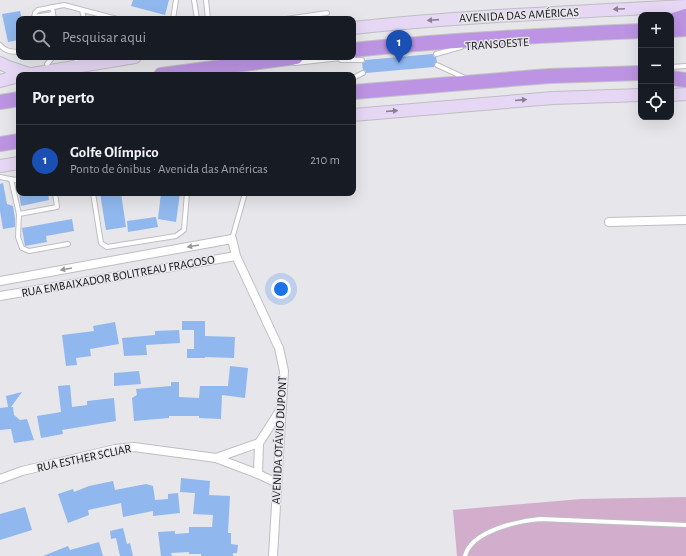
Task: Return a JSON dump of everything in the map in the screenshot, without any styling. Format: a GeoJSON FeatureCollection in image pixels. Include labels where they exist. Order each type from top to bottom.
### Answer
{"type":"FeatureCollection","features":[{"type":"Feature","properties":{"kind":"highway"},"geometry":{"type":"LineString","coordinates":[[674,20],[686,16]]}},
{"type":"Feature","properties":{"kind":"highway"},"geometry":{"type":"LineString","coordinates":[[674,30],[686,29]]}},
{"type":"Feature","properties":{"kind":"highway","name":"AVENIDA DAS AMÉRICAS"},"geometry":{"type":"LineString","coordinates":[[357,56],[400,45],[482,39],[623,32],[638,30]]}},
{"type":"Feature","properties":{"kind":"highway"},"geometry":{"type":"LineString","coordinates":[[188,72],[295,60]]}},
{"type":"Feature","properties":{"kind":"highway"},"geometry":{"type":"LineString","coordinates":[[674,72],[686,72]]}},
{"type":"Feature","properties":{"kind":"highway"},"geometry":{"type":"LineString","coordinates":[[356,92],[549,76],[638,73]]}},
{"type":"Feature","properties":{"kind":"highway"},"geometry":{"type":"LineString","coordinates":[[674,78],[686,80]]}},
{"type":"Feature","properties":{"kind":"highway"},"geometry":{"type":"LineString","coordinates":[[3,104],[16,100]]}},
{"type":"Feature","properties":{"kind":"highway"},"geometry":{"type":"LineString","coordinates":[[0,144],[16,141]]}},
{"type":"Feature","properties":{"kind":"main road","name":"AVENIDA DAS AMÉRICAS"},"geometry":{"type":"LineString","coordinates":[[356,28],[482,17],[686,5]]}},
{"type":"Feature","properties":{"kind":"main road"},"geometry":{"type":"LineString","coordinates":[[44,72],[117,60]]}},
{"type":"Feature","properties":{"kind":"main road"},"geometry":{"type":"LineString","coordinates":[[0,63],[19,72]]}},
{"type":"Feature","properties":{"kind":"main road"},"geometry":{"type":"LineString","coordinates":[[0,81],[16,77]]}},
{"type":"Feature","properties":{"kind":"main road"},"geometry":{"type":"LineString","coordinates":[[674,94],[686,94]]}},
{"type":"Feature","properties":{"kind":"main road"},"geometry":{"type":"LineString","coordinates":[[356,115],[553,98],[638,95]]}},
{"type":"Feature","properties":{"kind":"main road"},"geometry":{"type":"LineString","coordinates":[[0,166],[16,163]]}},
{"type":"Feature","properties":{"kind":"street"},"geometry":{"type":"LineString","coordinates":[[681,0],[686,5]]}},
{"type":"Feature","properties":{"kind":"street"},"geometry":{"type":"LineString","coordinates":[[609,222],[686,220]]}},
{"type":"Feature","properties":{"kind":"street","name":"AVENIDA OTÁVIO DUPONT"},"geometry":{"type":"LineString","coordinates":[[232,239],[236,256],[279,348],[284,370],[273,556]]}},
{"type":"Feature","properties":{"kind":"street","name":"RUA EMBAIXADOR BOLITREAU FRAGOSO"},"geometry":{"type":"LineString","coordinates":[[0,281],[232,239]]}},
{"type":"Feature","properties":{"kind":"street","name":"RUA EMBAIXADOR BOLITREAU FRAGOSO"},"geometry":{"type":"LineString","coordinates":[[0,296],[236,256]]}},
{"type":"Feature","properties":{"kind":"street"},"geometry":{"type":"LineString","coordinates":[[258,474],[259,443],[282,408]]}},
{"type":"Feature","properties":{"kind":"street","name":"RUA ESTHER SCLIAR"},"geometry":{"type":"LineString","coordinates":[[216,458],[259,443]]}},
{"type":"Feature","properties":{"kind":"street","name":"RUA ESTHER SCLIAR"},"geometry":{"type":"LineString","coordinates":[[0,479],[29,469],[115,449],[134,447],[216,458],[277,483]]}},
{"type":"Feature","properties":{"kind":"lane"},"geometry":{"type":"LineString","coordinates":[[173,16],[176,0]]}},
{"type":"Feature","properties":{"kind":"lane"},"geometry":{"type":"LineString","coordinates":[[194,0],[197,16]]}},
{"type":"Feature","properties":{"kind":"lane"},"geometry":{"type":"LineString","coordinates":[[206,0],[208,16]]}},
{"type":"Feature","properties":{"kind":"lane"},"geometry":{"type":"LineString","coordinates":[[34,16],[38,10],[64,5],[105,16]]}},
{"type":"Feature","properties":{"kind":"lane"},"geometry":{"type":"LineString","coordinates":[[44,16],[54,14],[52,7]]}},
{"type":"Feature","properties":{"kind":"lane"},"geometry":{"type":"LineString","coordinates":[[82,10],[83,16]]}},
{"type":"Feature","properties":{"kind":"lane"},"geometry":{"type":"LineString","coordinates":[[311,16],[327,14]]}},
{"type":"Feature","properties":{"kind":"lane","name":"TRANSOESTE"},"geometry":{"type":"LineString","coordinates":[[476,45],[499,43]]}},
{"type":"Feature","properties":{"kind":"lane"},"geometry":{"type":"LineString","coordinates":[[0,45],[4,49],[16,52]]}},
{"type":"Feature","properties":{"kind":"lane","name":"TRANSOESTE"},"geometry":{"type":"LineString","coordinates":[[433,49],[464,46],[436,54]]}},
{"type":"Feature","properties":{"kind":"lane"},"geometry":{"type":"LineString","coordinates":[[356,56],[367,55]]}},
{"type":"Feature","properties":{"kind":"lane"},"geometry":{"type":"LineString","coordinates":[[46,64],[50,60]]}},
{"type":"Feature","properties":{"kind":"lane"},"geometry":{"type":"LineString","coordinates":[[69,68],[78,60]]}},
{"type":"Feature","properties":{"kind":"lane"},"geometry":{"type":"LineString","coordinates":[[295,60],[322,60]]}},
{"type":"Feature","properties":{"kind":"lane"},"geometry":{"type":"LineString","coordinates":[[437,65],[463,76]]}},
{"type":"Feature","properties":{"kind":"lane"},"geometry":{"type":"LineString","coordinates":[[674,67],[686,66]]}},
{"type":"Feature","properties":{"kind":"lane"},"geometry":{"type":"LineString","coordinates":[[356,76],[363,73]]}},
{"type":"Feature","properties":{"kind":"lane"},"geometry":{"type":"LineString","coordinates":[[455,77],[470,76]]}},
{"type":"Feature","properties":{"kind":"lane"},"geometry":{"type":"LineString","coordinates":[[3,104],[16,104]]}},
{"type":"Feature","properties":{"kind":"lane"},"geometry":{"type":"LineString","coordinates":[[0,140],[16,137]]}},
{"type":"Feature","properties":{"kind":"lane"},"geometry":{"type":"LineString","coordinates":[[0,177],[16,179]]}},
{"type":"Feature","properties":{"kind":"lane"},"geometry":{"type":"LineString","coordinates":[[11,179],[19,214],[18,237],[22,248],[29,251],[68,244]]}},
{"type":"Feature","properties":{"kind":"lane"},"geometry":{"type":"LineString","coordinates":[[19,214],[57,207],[55,196]]}},
{"type":"Feature","properties":{"kind":"lane"},"geometry":{"type":"LineString","coordinates":[[93,196],[101,243],[107,247],[176,236],[184,230],[187,196]]}},
{"type":"Feature","properties":{"kind":"lane"},"geometry":{"type":"LineString","coordinates":[[232,239],[244,196]]}},
{"type":"Feature","properties":{"kind":"lane"},"geometry":{"type":"LineString","coordinates":[[465,556],[473,542],[484,535],[523,520],[540,519],[686,525]]}},
{"type":"Feature","properties":{"kind":"shaded area"},"geometry":{"type":"Polygon","coordinates":[[[686,497],[686,556],[457,556],[453,510],[581,499],[686,497]]]}},
{"type":"Feature","properties":{"kind":"building"},"geometry":{"type":"Polygon","coordinates":[[[133,0],[169,0],[165,15],[131,6],[133,0]]]}},
{"type":"Feature","properties":{"kind":"building"},"geometry":{"type":"Polygon","coordinates":[[[20,11],[21,16],[16,16],[16,41],[8,42],[2,14],[20,11]]]}},
{"type":"Feature","properties":{"kind":"building"},"geometry":{"type":"Polygon","coordinates":[[[433,54],[434,57],[436,57],[437,62],[434,64],[434,67],[366,73],[365,70],[363,70],[362,63],[365,62],[365,60],[433,54]]]}},
{"type":"Feature","properties":{"kind":"building"},"geometry":{"type":"Polygon","coordinates":[[[3,183],[7,204],[13,206],[15,227],[3,229],[0,211],[0,184],[3,183]]]}},
{"type":"Feature","properties":{"kind":"building"},"geometry":{"type":"Polygon","coordinates":[[[19,196],[48,196],[49,200],[21,206],[19,196]]]}},
{"type":"Feature","properties":{"kind":"building"},"geometry":{"type":"Polygon","coordinates":[[[100,196],[121,196],[126,227],[106,230],[100,196]]]}},
{"type":"Feature","properties":{"kind":"building"},"geometry":{"type":"Polygon","coordinates":[[[161,196],[180,196],[176,222],[158,219],[161,196]]]}},
{"type":"Feature","properties":{"kind":"building"},"geometry":{"type":"Polygon","coordinates":[[[156,217],[158,227],[128,232],[127,221],[156,217]]]}},
{"type":"Feature","properties":{"kind":"building"},"geometry":{"type":"Polygon","coordinates":[[[72,219],[74,231],[46,236],[47,242],[25,246],[22,228],[72,219]]]}},
{"type":"Feature","properties":{"kind":"building"},"geometry":{"type":"Polygon","coordinates":[[[182,321],[205,321],[205,336],[235,337],[234,358],[187,358],[187,349],[194,349],[194,330],[182,330],[182,321]]]}},
{"type":"Feature","properties":{"kind":"building"},"geometry":{"type":"Polygon","coordinates":[[[115,322],[119,344],[90,349],[91,356],[76,358],[77,365],[66,366],[62,335],[94,331],[93,326],[115,322]]]}},
{"type":"Feature","properties":{"kind":"building"},"geometry":{"type":"Polygon","coordinates":[[[179,330],[180,343],[146,345],[147,355],[124,356],[122,338],[155,335],[155,331],[179,330]]]}},
{"type":"Feature","properties":{"kind":"building"},"geometry":{"type":"Polygon","coordinates":[[[230,366],[248,368],[245,398],[222,395],[221,419],[199,418],[199,416],[169,416],[169,418],[134,421],[132,398],[137,395],[136,389],[171,386],[171,382],[179,382],[179,397],[199,398],[200,386],[228,386],[230,366]]]}},
{"type":"Feature","properties":{"kind":"building"},"geometry":{"type":"Polygon","coordinates":[[[139,371],[141,384],[114,386],[114,373],[139,371]]]}},
{"type":"Feature","properties":{"kind":"building"},"geometry":{"type":"Polygon","coordinates":[[[70,385],[72,407],[87,405],[87,401],[114,398],[116,421],[62,430],[63,434],[41,438],[37,416],[61,412],[58,386],[70,385]]]}},
{"type":"Feature","properties":{"kind":"building"},"geometry":{"type":"Polygon","coordinates":[[[22,392],[11,407],[13,407],[14,415],[20,420],[27,419],[34,440],[14,443],[11,429],[0,430],[0,408],[8,407],[6,396],[22,392]]]}},
{"type":"Feature","properties":{"kind":"building"},"geometry":{"type":"Polygon","coordinates":[[[181,478],[210,481],[209,495],[230,496],[228,533],[231,533],[231,544],[238,545],[237,553],[233,553],[233,556],[201,556],[201,554],[189,554],[189,552],[171,553],[172,556],[161,556],[158,532],[175,531],[175,534],[189,533],[189,527],[212,527],[213,515],[193,514],[195,493],[180,492],[181,478]]]}},
{"type":"Feature","properties":{"kind":"building"},"geometry":{"type":"Polygon","coordinates":[[[113,481],[115,490],[146,484],[153,486],[155,500],[168,499],[168,494],[178,493],[180,513],[153,516],[153,511],[123,517],[121,503],[88,510],[89,515],[68,523],[58,494],[73,489],[74,492],[89,486],[113,481]]]}},
{"type":"Feature","properties":{"kind":"building"},"geometry":{"type":"Polygon","coordinates":[[[25,507],[32,530],[0,540],[0,514],[25,507]]]}},
{"type":"Feature","properties":{"kind":"building"},"geometry":{"type":"Polygon","coordinates":[[[123,528],[127,544],[130,543],[133,556],[120,556],[116,538],[111,539],[110,531],[123,528]]]}},
{"type":"Feature","properties":{"kind":"building"},"geometry":{"type":"Polygon","coordinates":[[[99,542],[103,556],[43,556],[68,546],[70,550],[99,542]]]}},
{"type":"Feature","properties":{"kind":"place","name":"Golfe Olímpico"},"geometry":{"type":"Point","coordinates":[399,63]}}]}
